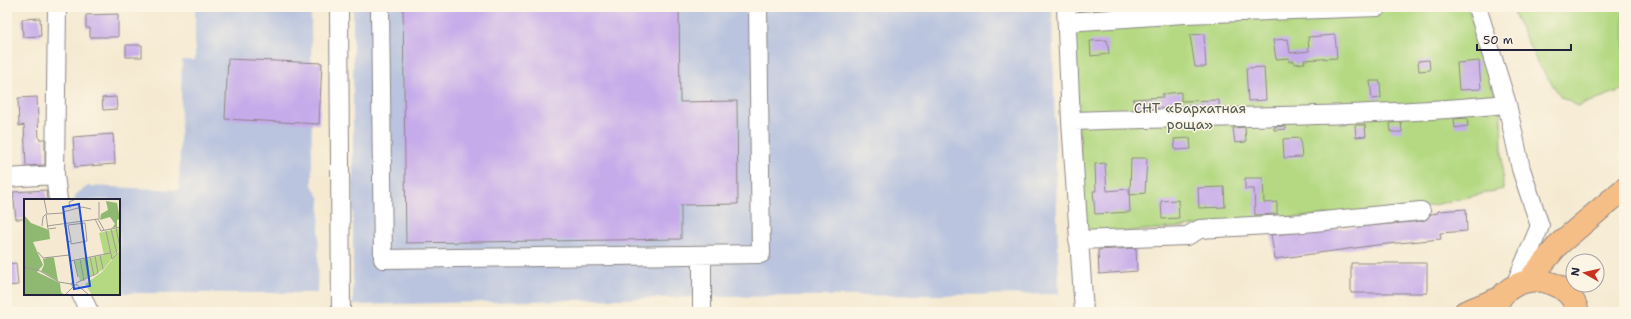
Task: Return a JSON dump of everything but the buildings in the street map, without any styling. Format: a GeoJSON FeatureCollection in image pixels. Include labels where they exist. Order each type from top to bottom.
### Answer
{"type":"FeatureCollection","features":[{"type":"Feature","properties":{"kind":"main road"},"geometry":{"type":"LineString","coordinates":[[1509,294],[1559,244],[1624,189]]}},
{"type":"Feature","properties":{"kind":"main road"},"geometry":{"type":"LineString","coordinates":[[1559,244],[1556,264],[1558,278],[1564,290]]}},
{"type":"Feature","properties":{"kind":"main road"},"geometry":{"type":"LineString","coordinates":[[1465,312],[1543,280],[1564,290],[1572,298],[1579,311]]}},
{"type":"Feature","properties":{"kind":"street"},"geometry":{"type":"LineString","coordinates":[[57,7],[55,175],[58,199]]}},
{"type":"Feature","properties":{"kind":"street"},"geometry":{"type":"LineString","coordinates":[[339,7],[341,312]]}},
{"type":"Feature","properties":{"kind":"street"},"geometry":{"type":"LineString","coordinates":[[380,7],[383,258],[761,254],[758,7]]}},
{"type":"Feature","properties":{"kind":"street"},"geometry":{"type":"LineString","coordinates":[[1084,312],[1071,121],[1067,14],[1184,14],[1378,7]]}},
{"type":"Feature","properties":{"kind":"street"},"geometry":{"type":"LineString","coordinates":[[1477,7],[1507,104],[1522,169],[1540,226],[1509,294]]}},
{"type":"Feature","properties":{"kind":"street"},"geometry":{"type":"LineString","coordinates":[[1071,121],[1436,111],[1507,104]]}},
{"type":"Feature","properties":{"kind":"street"},"geometry":{"type":"LineString","coordinates":[[7,178],[55,175]]}},
{"type":"Feature","properties":{"kind":"street"},"geometry":{"type":"LineString","coordinates":[[1078,240],[1187,236],[1200,229],[1304,223],[1421,211]]}},
{"type":"Feature","properties":{"kind":"street"},"geometry":{"type":"LineString","coordinates":[[702,255],[702,312]]}},
{"type":"Feature","properties":{"kind":"street"},"geometry":{"type":"LineString","coordinates":[[81,295],[89,312]]}},
{"type":"Feature","properties":{"kind":"shaded area"},"geometry":{"type":"Polygon","coordinates":[[[195,7],[311,7],[312,185],[320,199],[317,293],[120,293],[120,199],[74,199],[76,194],[88,186],[179,190],[182,60],[195,60],[195,7]]]}},
{"type":"Feature","properties":{"kind":"shaded area"},"geometry":{"type":"Polygon","coordinates":[[[353,7],[1052,7],[1059,294],[702,297],[353,305],[353,7]]]}},
{"type":"Feature","properties":{"kind":"green space","name":"СНТ «Бархатная роща»"},"geometry":{"type":"Polygon","coordinates":[[[1072,7],[1468,7],[1501,113],[1503,189],[1425,207],[1085,235],[1072,7]]]}},
{"type":"Feature","properties":{"kind":"green space"},"geometry":{"type":"Polygon","coordinates":[[[1511,7],[1624,7],[1624,89],[1578,106],[1561,97],[1538,64],[1511,7]]]}}]}
